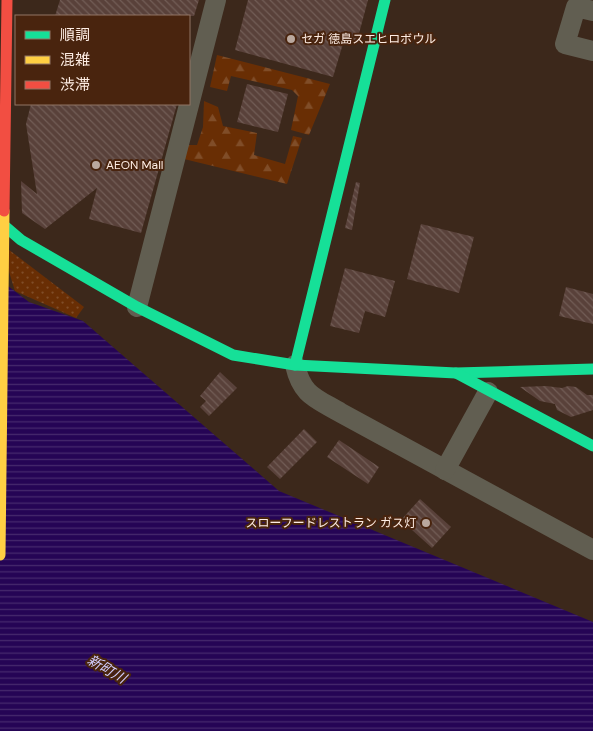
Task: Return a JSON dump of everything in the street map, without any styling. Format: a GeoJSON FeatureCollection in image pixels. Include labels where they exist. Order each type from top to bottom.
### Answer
{"type":"FeatureCollection","features":[{"type":"Feature","properties":{"kind":"street"},"geometry":{"type":"LineString","coordinates":[[0,555],[7,0]]}},
{"type":"Feature","properties":{"kind":"street"},"geometry":{"type":"LineString","coordinates":[[0,121],[8,77],[12,0]]}},
{"type":"Feature","properties":{"kind":"street"},"geometry":{"type":"LineString","coordinates":[[190,101],[216,0]]}},
{"type":"Feature","properties":{"kind":"street"},"geometry":{"type":"LineString","coordinates":[[385,0],[295,365],[298,379],[306,392],[593,550]]}},
{"type":"Feature","properties":{"kind":"street"},"geometry":{"type":"LineString","coordinates":[[593,11],[576,7],[566,44],[593,51]]}},
{"type":"Feature","properties":{"kind":"street"},"geometry":{"type":"LineString","coordinates":[[137,308],[189,105]]}},
{"type":"Feature","properties":{"kind":"street"},"geometry":{"type":"LineString","coordinates":[[0,222],[21,240],[137,308],[234,355],[295,365],[456,373],[593,370]]}},
{"type":"Feature","properties":{"kind":"street"},"geometry":{"type":"LineString","coordinates":[[456,373],[488,392],[593,446]]}},
{"type":"Feature","properties":{"kind":"street"},"geometry":{"type":"LineString","coordinates":[[445,470],[488,392]]}},
{"type":"Feature","properties":{"kind":"green space"},"geometry":{"type":"Polygon","coordinates":[[[217,55],[330,84],[309,135],[291,130],[298,96],[292,90],[231,76],[227,91],[210,87],[217,55]]]}},
{"type":"Feature","properties":{"kind":"green space"},"geometry":{"type":"Polygon","coordinates":[[[204,101],[218,107],[223,126],[257,133],[254,155],[285,164],[293,136],[302,138],[287,184],[184,159],[187,145],[197,145],[203,127],[204,101]]]}},
{"type":"Feature","properties":{"kind":"green space"},"geometry":{"type":"Polygon","coordinates":[[[0,243],[84,307],[76,318],[15,291],[0,243]]]}},
{"type":"Feature","properties":{"kind":"water","name":"新町川"},"geometry":{"type":"Polygon","coordinates":[[[0,280],[29,302],[83,321],[279,491],[593,622],[593,731],[0,731],[0,280]]]}},
{"type":"Feature","properties":{"kind":"building"},"geometry":{"type":"Polygon","coordinates":[[[60,0],[199,0],[194,16],[55,15],[60,0]]]}},
{"type":"Feature","properties":{"kind":"building","name":"セガ 徳島スエヒロボウル"},"geometry":{"type":"Polygon","coordinates":[[[248,0],[368,0],[357,41],[345,37],[333,77],[235,50],[248,0]]]}},
{"type":"Feature","properties":{"kind":"building"},"geometry":{"type":"Polygon","coordinates":[[[247,84],[288,94],[278,132],[237,122],[247,84]]]}},
{"type":"Feature","properties":{"kind":"building","name":"AEON Mall"},"geometry":{"type":"Polygon","coordinates":[[[31,105],[177,105],[141,233],[89,219],[97,188],[45,229],[22,213],[21,181],[37,194],[26,124],[31,105]]]}},
{"type":"Feature","properties":{"kind":"building"},"geometry":{"type":"Polygon","coordinates":[[[356,182],[360,183],[352,230],[345,228],[356,182]]]}},
{"type":"Feature","properties":{"kind":"building"},"geometry":{"type":"Polygon","coordinates":[[[421,224],[474,237],[459,293],[407,279],[421,224]]]}},
{"type":"Feature","properties":{"kind":"building"},"geometry":{"type":"Polygon","coordinates":[[[345,268],[395,281],[385,317],[365,311],[359,333],[330,326],[345,268]]]}},
{"type":"Feature","properties":{"kind":"building"},"geometry":{"type":"Polygon","coordinates":[[[566,287],[593,294],[593,324],[559,316],[566,287]]]}},
{"type":"Feature","properties":{"kind":"building"},"geometry":{"type":"Polygon","coordinates":[[[220,372],[237,388],[209,416],[200,407],[206,401],[200,396],[220,372]]]}},
{"type":"Feature","properties":{"kind":"building"},"geometry":{"type":"Polygon","coordinates":[[[520,387],[576,387],[587,395],[593,395],[593,410],[571,417],[557,410],[555,404],[540,401],[520,387]]]}},
{"type":"Feature","properties":{"kind":"building"},"geometry":{"type":"Polygon","coordinates":[[[304,429],[317,442],[280,479],[267,467],[304,429]]]}},
{"type":"Feature","properties":{"kind":"building"},"geometry":{"type":"Polygon","coordinates":[[[339,440],[379,467],[368,484],[327,457],[339,440]]]}},
{"type":"Feature","properties":{"kind":"building","name":"スローフードレストラン ガス灯"},"geometry":{"type":"Polygon","coordinates":[[[420,499],[451,527],[432,548],[401,520],[420,499]]]}},
{"type":"Feature","properties":{"kind":"traffic: fast"},"geometry":{"type":"LineString","coordinates":[[295,365],[385,0]]}},
{"type":"Feature","properties":{"kind":"traffic: fast"},"geometry":{"type":"LineString","coordinates":[[0,222],[21,240],[137,307],[233,355],[295,365],[456,373],[593,369]]}},
{"type":"Feature","properties":{"kind":"traffic: fast"},"geometry":{"type":"LineString","coordinates":[[456,373],[593,446]]}},
{"type":"Feature","properties":{"kind":"traffic: slow"},"geometry":{"type":"LineString","coordinates":[[0,555],[4,211]]}},
{"type":"Feature","properties":{"kind":"traffic: jam"},"geometry":{"type":"LineString","coordinates":[[4,211],[7,0]]}},
{"type":"Feature","properties":{"kind":"place","name":"セガ 徳島スエヒロボウル"},"geometry":{"type":"Point","coordinates":[291,39]}},
{"type":"Feature","properties":{"kind":"place","name":"AEON Mall"},"geometry":{"type":"Point","coordinates":[96,165]}},
{"type":"Feature","properties":{"kind":"place","name":"スローフードレストラン ガス灯"},"geometry":{"type":"Point","coordinates":[426,523]}}]}
